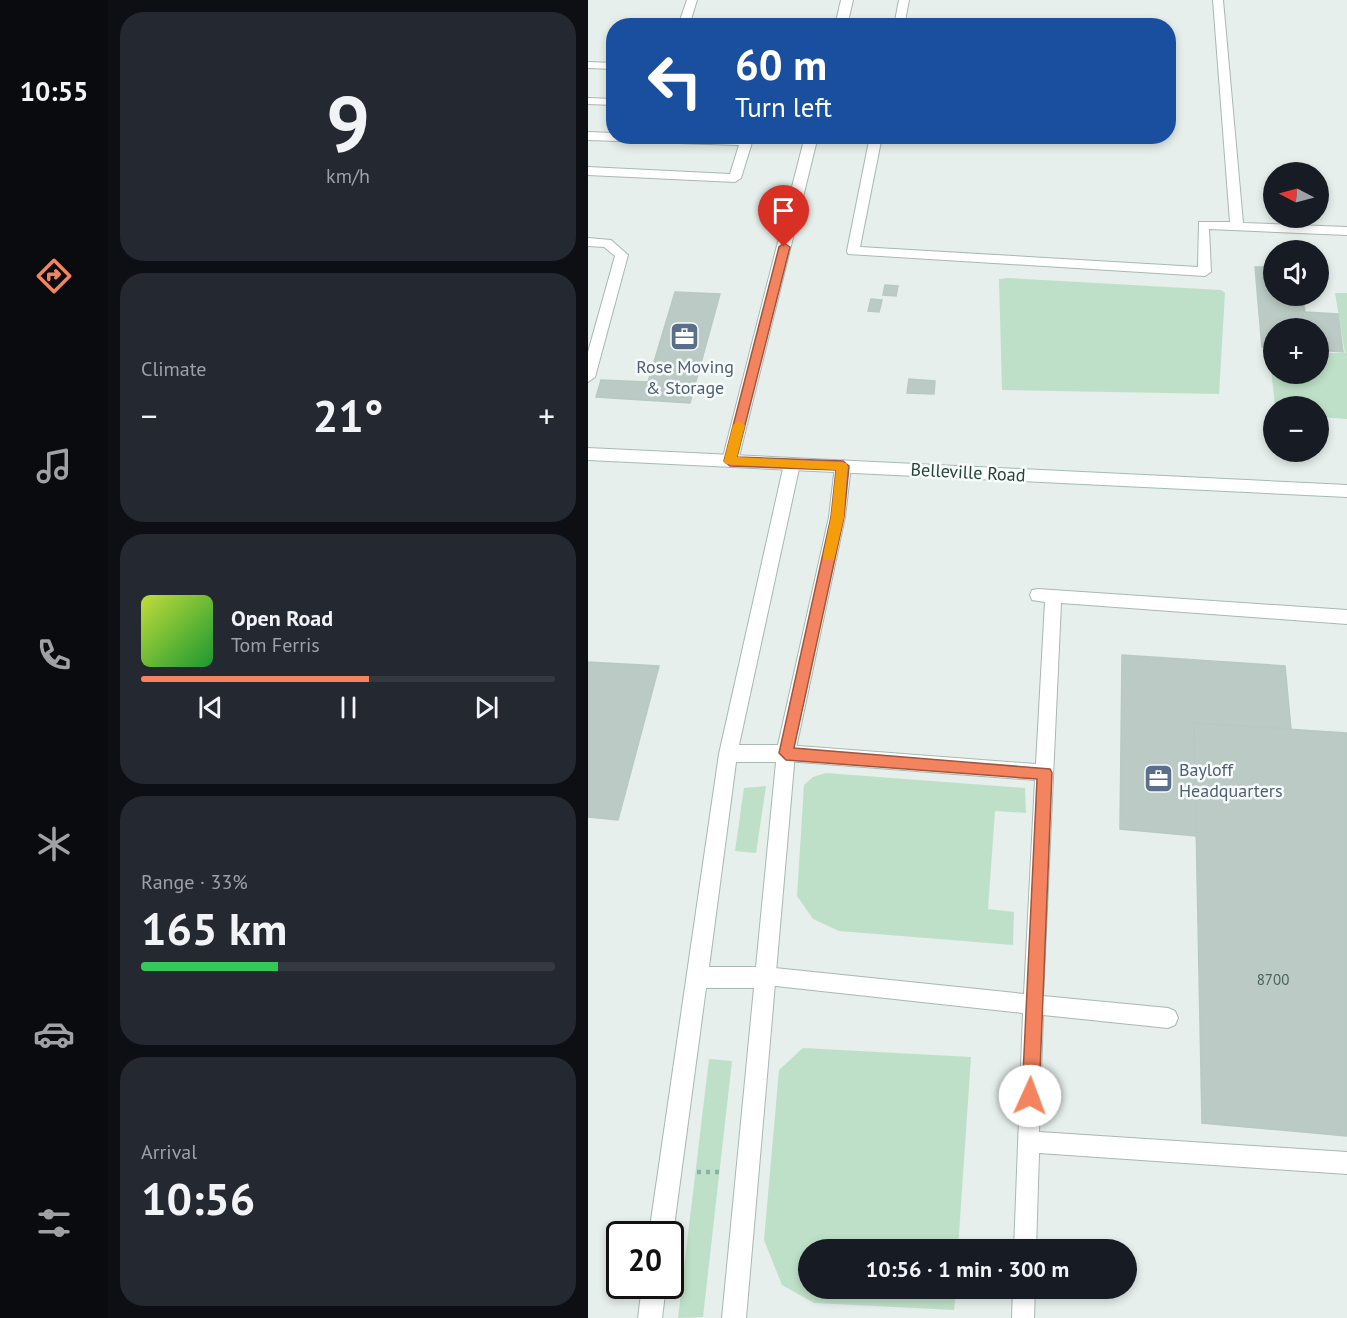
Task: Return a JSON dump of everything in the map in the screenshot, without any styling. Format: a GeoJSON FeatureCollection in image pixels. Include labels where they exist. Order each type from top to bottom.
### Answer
{"type":"FeatureCollection","features":[{"type":"Feature","properties":{"kind":"street"},"geometry":{"type":"LineString","coordinates":[[843,18],[847,0]]}},
{"type":"Feature","properties":{"kind":"street"},"geometry":{"type":"LineString","coordinates":[[730,461],[810,144]]}},
{"type":"Feature","properties":{"kind":"street","name":"Belleville Road"},"geometry":{"type":"LineString","coordinates":[[588,454],[1347,491]]}},
{"type":"Feature","properties":{"kind":"street"},"geometry":{"type":"LineString","coordinates":[[664,1221],[728,754],[792,464]]}},
{"type":"Feature","properties":{"kind":"street"},"geometry":{"type":"LineString","coordinates":[[734,1318],[786,753],[837,517],[843,466]]}},
{"type":"Feature","properties":{"kind":"street"},"geometry":{"type":"LineString","coordinates":[[728,754],[786,753]]}},
{"type":"Feature","properties":{"kind":"street"},"geometry":{"type":"LineString","coordinates":[[697,978],[765,977]]}},
{"type":"Feature","properties":{"kind":"street"},"geometry":{"type":"LineString","coordinates":[[650,1318],[652,1299]]}},
{"type":"Feature","properties":{"kind":"lane"},"geometry":{"type":"LineString","coordinates":[[685,18],[692,0]]}},
{"type":"Feature","properties":{"kind":"lane"},"geometry":{"type":"LineString","coordinates":[[900,18],[904,0]]}},
{"type":"Feature","properties":{"kind":"lane"},"geometry":{"type":"LineString","coordinates":[[1218,0],[1237,227]]}},
{"type":"Feature","properties":{"kind":"lane"},"geometry":{"type":"LineString","coordinates":[[588,64],[606,65]]}},
{"type":"Feature","properties":{"kind":"lane"},"geometry":{"type":"LineString","coordinates":[[588,101],[606,102]]}},
{"type":"Feature","properties":{"kind":"lane"},"geometry":{"type":"LineString","coordinates":[[588,135],[606,135]]}},
{"type":"Feature","properties":{"kind":"lane"},"geometry":{"type":"LineString","coordinates":[[588,171],[735,178],[745,144]]}},
{"type":"Feature","properties":{"kind":"lane"},"geometry":{"type":"LineString","coordinates":[[874,144],[853,250],[1205,272],[1203,225],[1347,231]]}},
{"type":"Feature","properties":{"kind":"lane"},"geometry":{"type":"LineString","coordinates":[[588,242],[607,243],[622,255],[588,377]]}},
{"type":"Feature","properties":{"kind":"lane"},"geometry":{"type":"LineString","coordinates":[[1025,1239],[1033,1004],[1045,773],[1046,595],[1347,617]]}},
{"type":"Feature","properties":{"kind":"lane"},"geometry":{"type":"LineString","coordinates":[[786,753],[1045,773]]}},
{"type":"Feature","properties":{"kind":"lane"},"geometry":{"type":"LineString","coordinates":[[765,977],[1168,1018]]}},
{"type":"Feature","properties":{"kind":"lane"},"geometry":{"type":"LineString","coordinates":[[1029,1142],[1347,1163]]}},
{"type":"Feature","properties":{"kind":"lane"},"geometry":{"type":"LineString","coordinates":[[1023,1318],[1024,1299]]}},
{"type":"Feature","properties":{"kind":"path"},"geometry":{"type":"LineString","coordinates":[[694,1172],[720,1172]]}},
{"type":"Feature","properties":{"kind":"green space"},"geometry":{"type":"Polygon","coordinates":[[[999,279],[1221,290],[1225,293],[1219,394],[1002,390],[999,279]]]}},
{"type":"Feature","properties":{"kind":"green space"},"geometry":{"type":"Polygon","coordinates":[[[1335,293],[1347,293],[1347,419],[1329,418],[1329,396],[1274,396],[1273,384],[1329,384],[1329,353],[1345,353],[1335,293]]]}},
{"type":"Feature","properties":{"kind":"green space"},"geometry":{"type":"Polygon","coordinates":[[[826,773],[1025,788],[1026,813],[995,811],[988,909],[1014,912],[1013,945],[839,931],[813,919],[797,896],[804,785],[813,777],[826,773]]]}},
{"type":"Feature","properties":{"kind":"green space"},"geometry":{"type":"Polygon","coordinates":[[[766,786],[756,853],[735,851],[744,788],[766,786]]]}},
{"type":"Feature","properties":{"kind":"green space"},"geometry":{"type":"Polygon","coordinates":[[[803,1048],[971,1057],[959,1239],[798,1239],[798,1294],[782,1285],[764,1240],[779,1070],[803,1048]]]}},
{"type":"Feature","properties":{"kind":"green space"},"geometry":{"type":"Polygon","coordinates":[[[709,1059],[732,1061],[703,1317],[678,1318],[680,1299],[684,1299],[684,1268],[709,1059]]]}},
{"type":"Feature","properties":{"kind":"green space"},"geometry":{"type":"Polygon","coordinates":[[[807,1299],[955,1299],[954,1310],[814,1303],[807,1299]]]}},
{"type":"Feature","properties":{"kind":"building"},"geometry":{"type":"Polygon","coordinates":[[[1255,267],[1263,267],[1263,306],[1304,306],[1305,312],[1338,314],[1343,352],[1329,351],[1329,318],[1263,318],[1262,347],[1255,267]]]}},
{"type":"Feature","properties":{"kind":"building"},"geometry":{"type":"Polygon","coordinates":[[[885,285],[898,286],[896,296],[883,295],[885,285]]]}},
{"type":"Feature","properties":{"kind":"building","name":"Rose Moving & Storage"},"geometry":{"type":"Polygon","coordinates":[[[675,292],[720,294],[690,403],[596,397],[601,380],[648,382],[675,292]]]}},
{"type":"Feature","properties":{"kind":"building"},"geometry":{"type":"Polygon","coordinates":[[[871,299],[882,300],[879,312],[868,311],[871,299]]]}},
{"type":"Feature","properties":{"kind":"building"},"geometry":{"type":"Polygon","coordinates":[[[909,379],[935,381],[934,394],[907,393],[909,379]]]}},
{"type":"Feature","properties":{"kind":"building","name":"Bayloff Headquarters"},"geometry":{"type":"Polygon","coordinates":[[[1122,655],[1285,666],[1291,729],[1194,723],[1196,836],[1120,829],[1122,655]]]}},
{"type":"Feature","properties":{"kind":"building"},"geometry":{"type":"Polygon","coordinates":[[[588,662],[659,666],[618,820],[588,817],[588,662]]]}},
{"type":"Feature","properties":{"kind":"building"},"geometry":{"type":"Polygon","coordinates":[[[1194,723],[1347,733],[1347,1136],[1202,1123],[1194,723]]]}},
{"type":"Feature","properties":{"kind":"slow traffic"},"geometry":{"type":"LineString","coordinates":[[739,425],[730,461],[843,466],[837,517],[829,556]]}},
{"type":"Feature","properties":{"kind":"place","name":"Rose Moving & Storage"},"geometry":{"type":"Point","coordinates":[685,337]}},
{"type":"Feature","properties":{"kind":"place","name":"Bayloff Headquarters"},"geometry":{"type":"Point","coordinates":[1158,779]}},
{"type":"Feature","properties":{"kind":"route"},"geometry":{"type":"LineString","coordinates":[[784,247],[730,461],[843,466],[837,517],[786,753],[1045,773],[1030,1096]]}}]}
